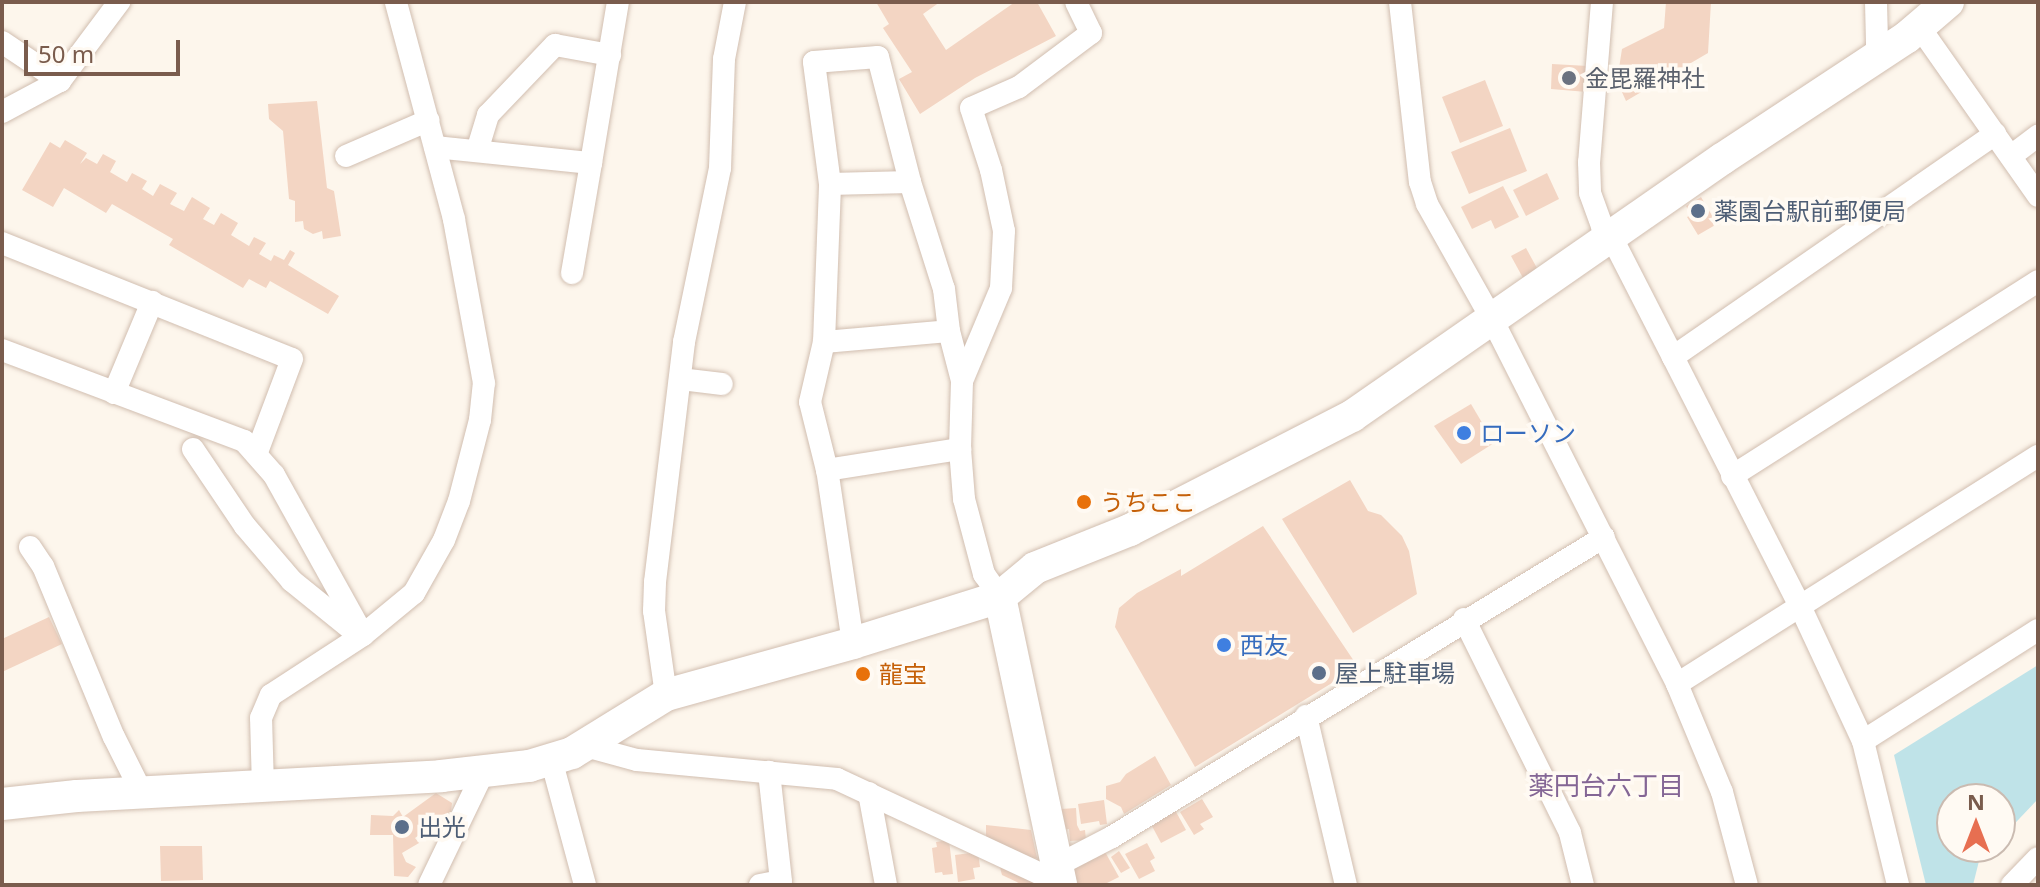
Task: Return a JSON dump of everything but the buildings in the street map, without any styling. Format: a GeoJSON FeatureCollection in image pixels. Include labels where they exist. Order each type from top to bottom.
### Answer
{"type":"FeatureCollection","features":[{"type":"Feature","properties":{"kind":"street"},"geometry":{"type":"LineString","coordinates":[[2,112],[60,81],[119,2]]}},
{"type":"Feature","properties":{"kind":"street"},"geometry":{"type":"LineString","coordinates":[[263,788],[261,718],[271,695],[361,636],[414,593],[444,540],[472,462],[480,420],[484,383],[454,219],[396,2]]}},
{"type":"Feature","properties":{"kind":"street"},"geometry":{"type":"LineString","coordinates":[[572,273],[618,2]]}},
{"type":"Feature","properties":{"kind":"street"},"geometry":{"type":"LineString","coordinates":[[666,695],[654,611],[655,582],[680,379],[720,168],[724,59],[735,2]]}},
{"type":"Feature","properties":{"kind":"street"},"geometry":{"type":"LineString","coordinates":[[962,381],[1001,288],[1004,231],[991,170],[971,108],[1019,87],[1091,33],[1076,2]]}},
{"type":"Feature","properties":{"kind":"street"},"geometry":{"type":"LineString","coordinates":[[1400,2],[1416,150],[1427,204],[1493,321],[1677,684],[1722,792],[1747,885]]}},
{"type":"Feature","properties":{"kind":"street"},"geometry":{"type":"LineString","coordinates":[[1602,2],[1589,162],[1590,193],[1602,226],[1611,236],[1800,606],[1863,741],[1898,885]]}},
{"type":"Feature","properties":{"kind":"street"},"geometry":{"type":"LineString","coordinates":[[1876,2],[1877,43],[1883,53]]}},
{"type":"Feature","properties":{"kind":"street"},"geometry":{"type":"LineString","coordinates":[[2,804],[483,773],[551,759],[585,746],[666,695],[853,643],[1000,597],[1035,568],[1130,530],[1352,416],[1493,321],[1611,236],[1883,53],[1948,2]]}},
{"type":"Feature","properties":{"kind":"street"},"geometry":{"type":"LineString","coordinates":[[1918,25],[2038,196]]}},
{"type":"Feature","properties":{"kind":"street"},"geometry":{"type":"LineString","coordinates":[[2,42],[60,81]]}},
{"type":"Feature","properties":{"kind":"street"},"geometry":{"type":"LineString","coordinates":[[477,151],[488,115],[555,45],[610,55]]}},
{"type":"Feature","properties":{"kind":"street"},"geometry":{"type":"LineString","coordinates":[[853,643],[827,470],[810,402],[824,342],[830,184],[814,62],[878,57],[910,182],[944,289],[949,331],[962,381],[960,449],[964,499],[984,574],[1000,597],[1059,878]]}},
{"type":"Feature","properties":{"kind":"street"},"geometry":{"type":"LineString","coordinates":[[346,156],[429,120]]}},
{"type":"Feature","properties":{"kind":"street"},"geometry":{"type":"LineString","coordinates":[[1673,357],[1995,134]]}},
{"type":"Feature","properties":{"kind":"street"},"geometry":{"type":"LineString","coordinates":[[2011,156],[2038,136]]}},
{"type":"Feature","properties":{"kind":"street"},"geometry":{"type":"LineString","coordinates":[[435,147],[591,163]]}},
{"type":"Feature","properties":{"kind":"street"},"geometry":{"type":"LineString","coordinates":[[830,184],[910,182]]}},
{"type":"Feature","properties":{"kind":"street"},"geometry":{"type":"LineString","coordinates":[[3,246],[292,359],[257,452]]}},
{"type":"Feature","properties":{"kind":"street"},"geometry":{"type":"LineString","coordinates":[[1732,476],[2038,281]]}},
{"type":"Feature","properties":{"kind":"street"},"geometry":{"type":"LineString","coordinates":[[114,393],[152,302]]}},
{"type":"Feature","properties":{"kind":"street"},"geometry":{"type":"LineString","coordinates":[[824,342],[949,331]]}},
{"type":"Feature","properties":{"kind":"street"},"geometry":{"type":"LineString","coordinates":[[2,350],[244,441],[257,452],[274,475],[361,636]]}},
{"type":"Feature","properties":{"kind":"street"},"geometry":{"type":"LineString","coordinates":[[680,379],[722,384]]}},
{"type":"Feature","properties":{"kind":"street"},"geometry":{"type":"LineString","coordinates":[[193,449],[245,526],[292,581],[361,636]]}},
{"type":"Feature","properties":{"kind":"street"},"geometry":{"type":"LineString","coordinates":[[827,470],[960,449]]}},
{"type":"Feature","properties":{"kind":"street"},"geometry":{"type":"LineString","coordinates":[[1677,684],[2038,456]]}},
{"type":"Feature","properties":{"kind":"street"},"geometry":{"type":"LineString","coordinates":[[1059,878],[1112,837],[1464,619],[1604,537]]}},
{"type":"Feature","properties":{"kind":"street"},"geometry":{"type":"LineString","coordinates":[[30,547],[43,566],[114,737],[142,793]]}},
{"type":"Feature","properties":{"kind":"street"},"geometry":{"type":"LineString","coordinates":[[1464,619],[1570,833],[1583,885]]}},
{"type":"Feature","properties":{"kind":"street"},"geometry":{"type":"LineString","coordinates":[[1863,741],[2038,630]]}},
{"type":"Feature","properties":{"kind":"street"},"geometry":{"type":"LineString","coordinates":[[1306,716],[1346,885]]}},
{"type":"Feature","properties":{"kind":"street"},"geometry":{"type":"LineString","coordinates":[[585,746],[637,760],[837,779],[1059,878]]}},
{"type":"Feature","properties":{"kind":"street"},"geometry":{"type":"LineString","coordinates":[[551,759],[585,885]]}},
{"type":"Feature","properties":{"kind":"street"},"geometry":{"type":"LineString","coordinates":[[760,885],[781,881],[769,772]]}},
{"type":"Feature","properties":{"kind":"street"},"geometry":{"type":"LineString","coordinates":[[429,885],[483,773]]}},
{"type":"Feature","properties":{"kind":"street"},"geometry":{"type":"LineString","coordinates":[[869,793],[886,885]]}},
{"type":"Feature","properties":{"kind":"street"},"geometry":{"type":"LineString","coordinates":[[2012,885],[2038,858]]}},
{"type":"Feature","properties":{"kind":"water"},"geometry":{"type":"Polygon","coordinates":[[[2038,665],[2038,799],[2016,822],[2016,783],[1936,783],[1936,863],[1978,863],[1973,885],[1926,885],[1894,755],[2038,665]]]}},
{"type":"Feature","properties":{"kind":"place","name":"金毘羅神社"},"geometry":{"type":"Point","coordinates":[1569,78]}},
{"type":"Feature","properties":{"kind":"place","name":"薬園台駅前郵便局"},"geometry":{"type":"Point","coordinates":[1698,211]}},
{"type":"Feature","properties":{"kind":"place","name":"ローソン"},"geometry":{"type":"Point","coordinates":[1464,433]}},
{"type":"Feature","properties":{"kind":"place","name":"うちここ"},"geometry":{"type":"Point","coordinates":[1084,502]}},
{"type":"Feature","properties":{"kind":"place","name":"西友"},"geometry":{"type":"Point","coordinates":[1224,645]}},
{"type":"Feature","properties":{"kind":"place","name":"屋上駐車場"},"geometry":{"type":"Point","coordinates":[1319,673]}},
{"type":"Feature","properties":{"kind":"place","name":"龍宝"},"geometry":{"type":"Point","coordinates":[863,674]}},
{"type":"Feature","properties":{"kind":"place","name":"出光"},"geometry":{"type":"Point","coordinates":[402,827]}},
{"type":"Feature","properties":{"kind":"district","name":"薬円台六丁目"},"geometry":{"type":"Point","coordinates":[1606,786]}}]}
